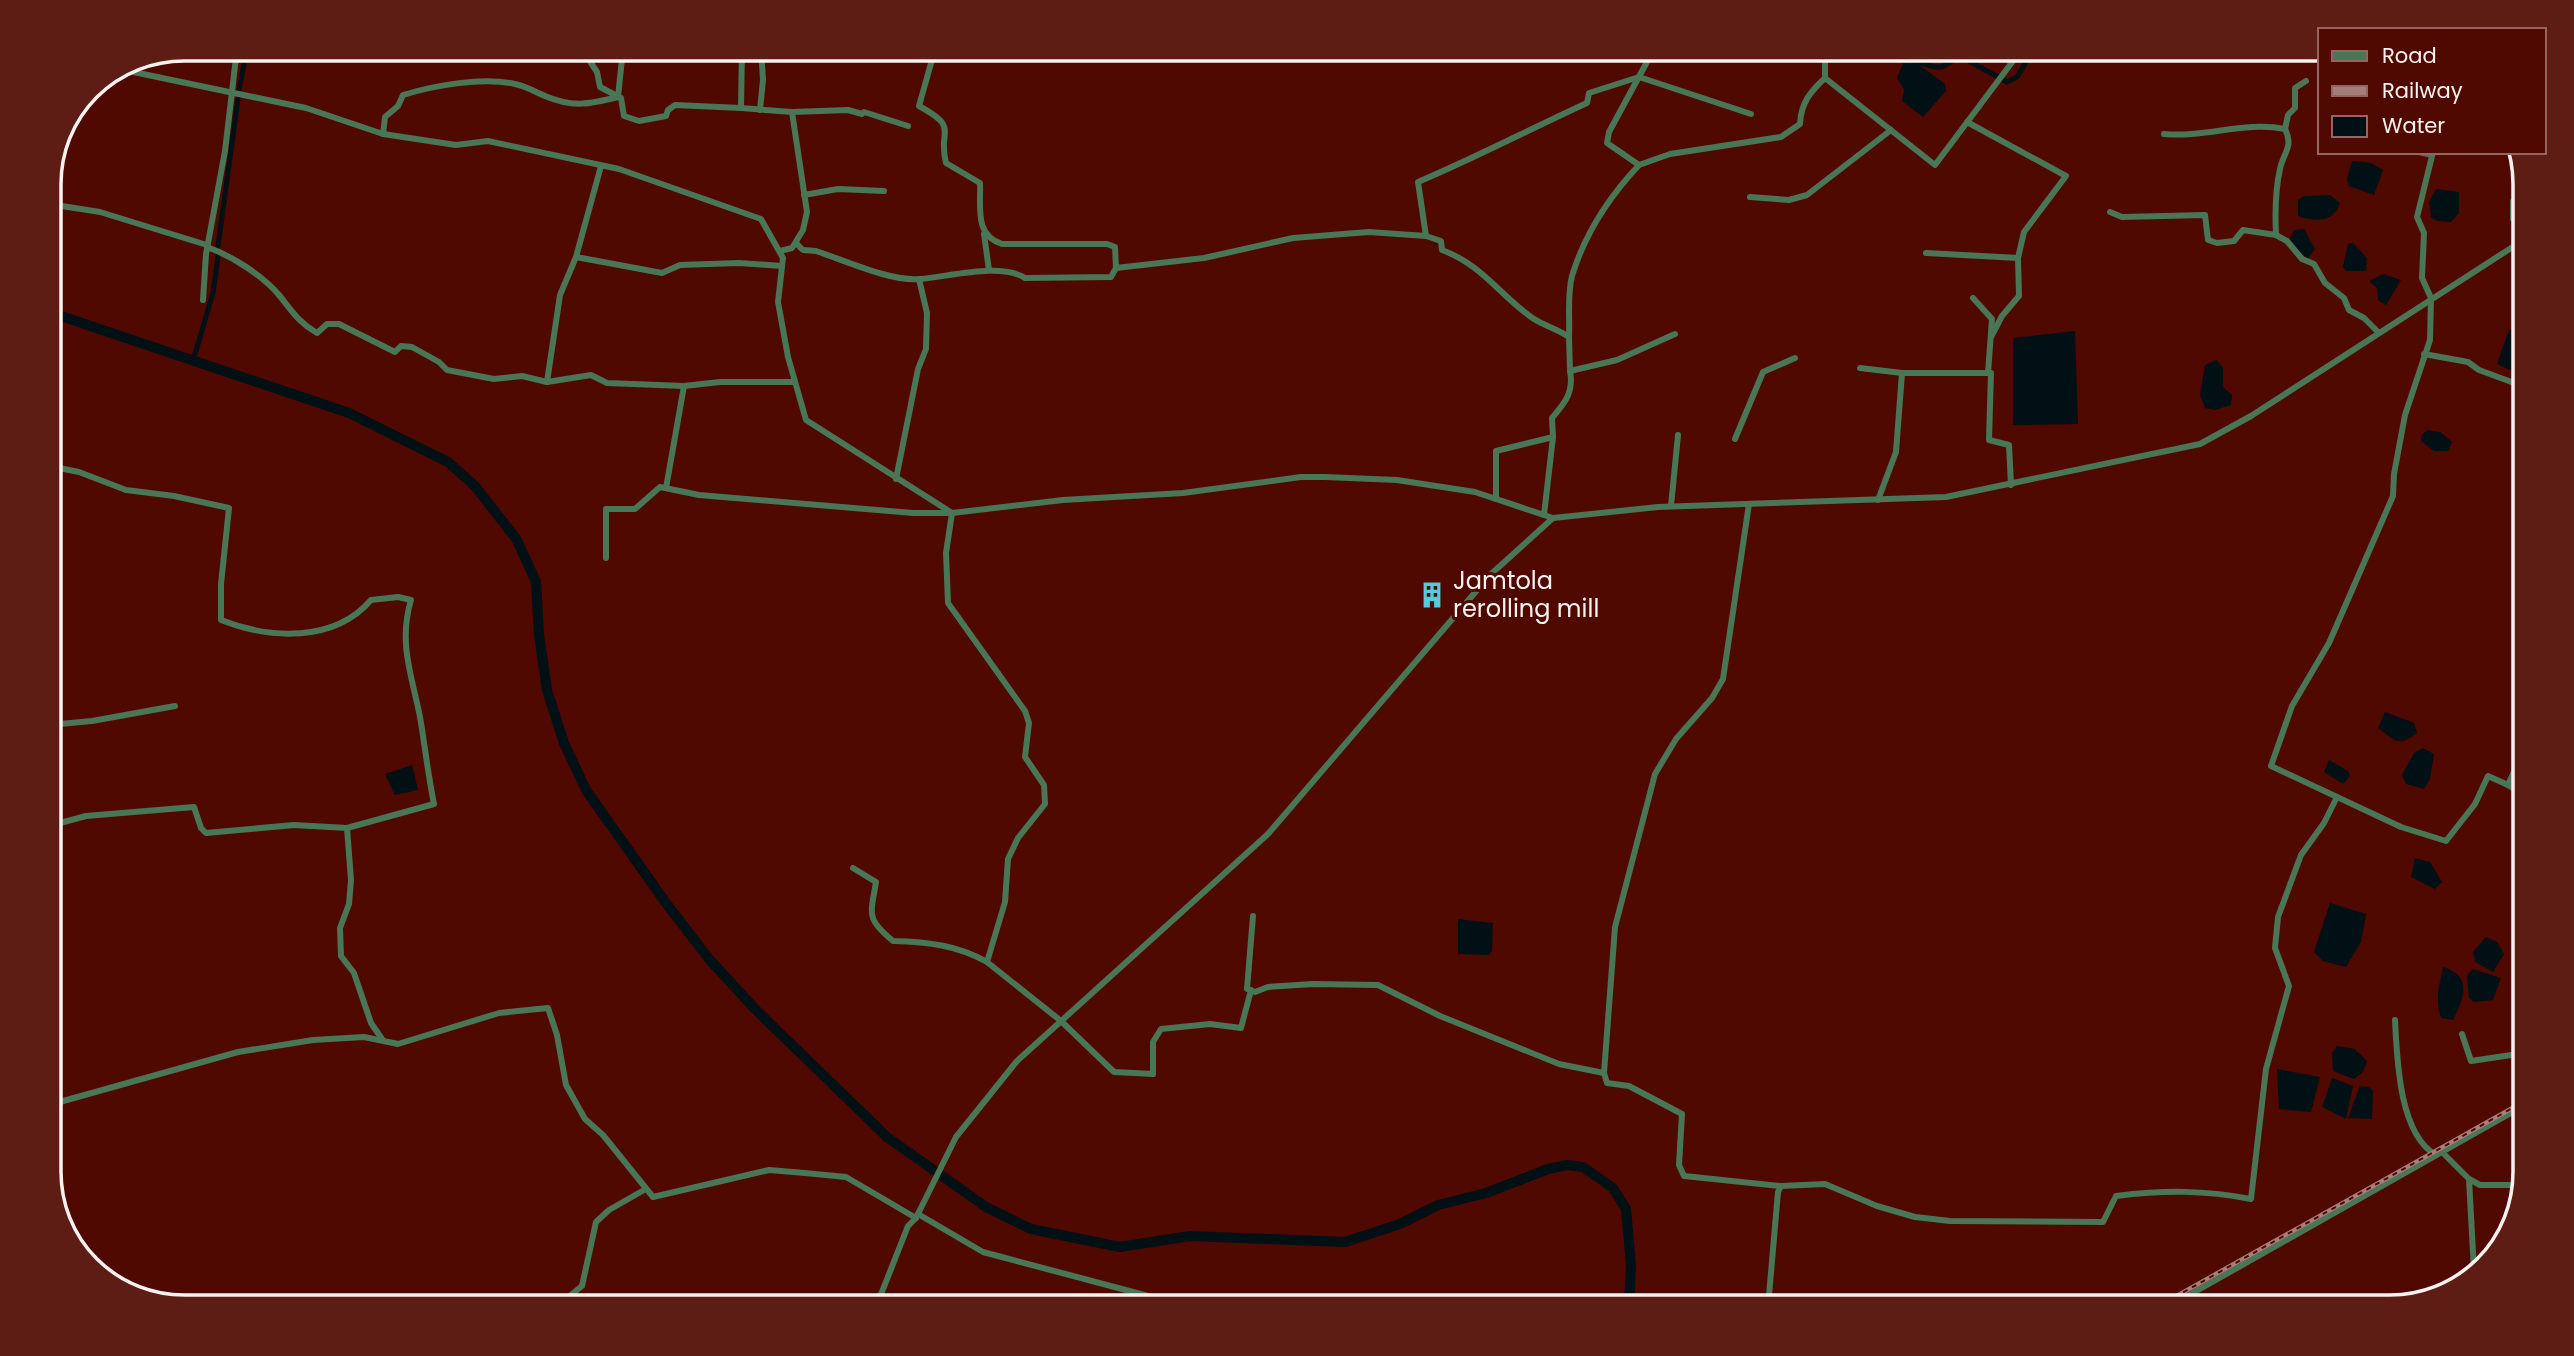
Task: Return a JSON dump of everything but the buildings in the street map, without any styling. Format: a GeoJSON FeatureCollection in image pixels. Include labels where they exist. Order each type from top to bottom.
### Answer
{"type":"FeatureCollection","features":[{"type":"Feature","properties":{"kind":"street"},"geometry":{"type":"LineString","coordinates":[[203,300],[207,246],[225,151],[229,93],[235,61]]}},
{"type":"Feature","properties":{"kind":"street"},"geometry":{"type":"LineString","coordinates":[[590,61],[597,72],[600,87],[621,98],[624,116],[639,121],[666,116],[668,110],[676,105],[792,112],[848,110],[908,125]]}},
{"type":"Feature","properties":{"kind":"street"},"geometry":{"type":"LineString","coordinates":[[618,97],[622,61]]}},
{"type":"Feature","properties":{"kind":"street"},"geometry":{"type":"LineString","coordinates":[[741,108],[742,61]]}},
{"type":"Feature","properties":{"kind":"street"},"geometry":{"type":"LineString","coordinates":[[760,110],[762,61]]}},
{"type":"Feature","properties":{"kind":"street"},"geometry":{"type":"LineString","coordinates":[[932,61],[919,106],[941,118],[946,128],[946,163],[980,183],[989,270]]}},
{"type":"Feature","properties":{"kind":"street"},"geometry":{"type":"LineString","coordinates":[[1639,165],[1607,143],[1609,132],[1647,61]]}},
{"type":"Feature","properties":{"kind":"street"},"geometry":{"type":"LineString","coordinates":[[1544,515],[1553,437],[1552,418],[1567,401],[1572,384],[1569,337],[1572,278],[1589,235],[1610,195],[1639,165],[1670,154],[1781,137],[1800,124],[1801,109],[1825,78],[1825,61]]}},
{"type":"Feature","properties":{"kind":"street"},"geometry":{"type":"LineString","coordinates":[[1825,78],[1935,165],[2013,61]]}},
{"type":"Feature","properties":{"kind":"street"},"geometry":{"type":"LineString","coordinates":[[135,72],[306,108],[383,134],[456,145],[488,141],[619,169],[761,219],[780,251],[782,265],[778,302],[806,421],[952,513]]}},
{"type":"Feature","properties":{"kind":"street"},"geometry":{"type":"LineString","coordinates":[[1426,236],[1418,182],[1482,155],[1498,144],[1587,103],[1588,93],[1639,76],[1751,114]]}},
{"type":"Feature","properties":{"kind":"street"},"geometry":{"type":"LineString","coordinates":[[2276,235],[2280,166],[2288,154],[2290,139],[2286,129],[2288,115],[2295,108],[2295,88],[2306,81]]}},
{"type":"Feature","properties":{"kind":"street"},"geometry":{"type":"LineString","coordinates":[[383,134],[385,117],[398,106],[403,95],[420,90],[493,82],[517,84],[548,98],[582,106],[618,97]]}},
{"type":"Feature","properties":{"kind":"street"},"geometry":{"type":"LineString","coordinates":[[780,251],[792,248],[796,243],[803,230],[807,212],[792,112]]}},
{"type":"Feature","properties":{"kind":"street"},"geometry":{"type":"LineString","coordinates":[[1967,122],[2066,176],[2024,232],[2018,258],[2019,296],[2001,316],[1991,337]]}},
{"type":"Feature","properties":{"kind":"street"},"geometry":{"type":"LineString","coordinates":[[2164,134],[2180,135],[2252,125],[2286,129]]}},
{"type":"Feature","properties":{"kind":"street"},"geometry":{"type":"LineString","coordinates":[[1750,197],[1789,200],[1807,195],[1891,130]]}},
{"type":"Feature","properties":{"kind":"street"},"geometry":{"type":"LineString","coordinates":[[2432,154],[2417,217],[2424,233],[2421,278],[2431,298],[2430,340],[2405,415],[2394,474],[2393,496],[2329,643],[2292,706],[2271,766],[2401,827],[2446,841],[2474,804],[2488,776],[2513,788]]}},
{"type":"Feature","properties":{"kind":"street"},"geometry":{"type":"LineString","coordinates":[[547,382],[560,295],[576,257],[601,166]]}},
{"type":"Feature","properties":{"kind":"street"},"geometry":{"type":"LineString","coordinates":[[804,195],[838,190],[884,191]]}},
{"type":"Feature","properties":{"kind":"street"},"geometry":{"type":"LineString","coordinates":[[62,206],[100,212],[207,246],[267,284],[302,325],[317,334],[327,324],[339,324],[395,352],[401,346],[412,347],[439,362],[447,370],[494,379],[522,376],[547,382],[591,375],[607,383],[684,386],[720,382],[795,382]]}},
{"type":"Feature","properties":{"kind":"street"},"geometry":{"type":"LineString","coordinates":[[2110,212],[2122,217],[2205,215],[2208,240],[2217,243],[2234,241],[2243,230],[2276,235],[2287,241],[2302,259],[2314,264],[2325,283],[2344,298],[2349,310],[2364,318],[2378,332]]}},
{"type":"Feature","properties":{"kind":"street"},"geometry":{"type":"LineString","coordinates":[[796,243],[803,250],[816,251],[902,278],[919,279],[989,270],[1019,274],[1025,278],[1111,277],[1116,268],[1115,247],[1107,244],[1002,244],[983,232]]}},
{"type":"Feature","properties":{"kind":"street"},"geometry":{"type":"LineString","coordinates":[[1116,268],[1204,258],[1293,238],[1369,232],[1426,236],[1441,241],[1443,250],[1460,256],[1491,279],[1535,320],[1554,326],[1569,337]]}},
{"type":"Feature","properties":{"kind":"street"},"geometry":{"type":"LineString","coordinates":[[606,558],[606,509],[635,509],[660,487],[699,495],[914,513],[952,513],[1063,500],[1183,494],[1301,477],[1397,480],[1475,492],[1553,518],[1671,506],[1946,497],[2200,444],[2251,416],[2512,247]]}},
{"type":"Feature","properties":{"kind":"street"},"geometry":{"type":"LineString","coordinates":[[1926,253],[2018,258]]}},
{"type":"Feature","properties":{"kind":"street"},"geometry":{"type":"LineString","coordinates":[[576,257],[662,272],[680,265],[739,262],[782,265]]}},
{"type":"Feature","properties":{"kind":"street"},"geometry":{"type":"LineString","coordinates":[[896,479],[918,369],[926,349],[927,313],[919,279]]}},
{"type":"Feature","properties":{"kind":"street"},"geometry":{"type":"LineString","coordinates":[[1973,298],[1992,319],[1988,373]]}},
{"type":"Feature","properties":{"kind":"street"},"geometry":{"type":"LineString","coordinates":[[1570,372],[1617,360],[1675,334]]}},
{"type":"Feature","properties":{"kind":"street"},"geometry":{"type":"LineString","coordinates":[[2424,354],[2468,362],[2479,370],[2512,382]]}},
{"type":"Feature","properties":{"kind":"street"},"geometry":{"type":"LineString","coordinates":[[1735,439],[1763,372],[1795,358]]}},
{"type":"Feature","properties":{"kind":"street"},"geometry":{"type":"LineString","coordinates":[[1860,368],[1902,373],[1991,373],[1989,440],[2008,445],[2011,485]]}},
{"type":"Feature","properties":{"kind":"street"},"geometry":{"type":"LineString","coordinates":[[1878,499],[1897,448],[1902,373]]}},
{"type":"Feature","properties":{"kind":"street"},"geometry":{"type":"LineString","coordinates":[[666,488],[684,386]]}},
{"type":"Feature","properties":{"kind":"street"},"geometry":{"type":"LineString","coordinates":[[1671,506],[1678,435]]}},
{"type":"Feature","properties":{"kind":"street"},"geometry":{"type":"LineString","coordinates":[[1496,499],[1496,451],[1553,437]]}},
{"type":"Feature","properties":{"kind":"street"},"geometry":{"type":"LineString","coordinates":[[62,469],[79,472],[126,490],[174,496],[229,508],[221,584],[221,620],[234,625],[296,636],[343,621],[364,608],[371,600],[398,597],[411,600],[406,618],[406,662],[420,716],[434,804],[347,828],[294,825],[206,833],[201,828],[194,807],[86,816],[62,822]]}},
{"type":"Feature","properties":{"kind":"street"},"geometry":{"type":"LineString","coordinates":[[1749,504],[1723,679],[1712,698],[1675,739],[1655,774],[1615,927],[1604,1073],[1607,1083],[1629,1086],[1682,1114],[1679,1164],[1684,1176],[1781,1186],[1825,1184],[1877,1206],[1914,1217],[1950,1221],[2103,1222],[2116,1196],[2151,1191],[2203,1190],[2251,1199],[2266,1069],[2289,986],[2275,948],[2278,916],[2301,855],[2324,823],[2337,797]]}},
{"type":"Feature","properties":{"kind":"street"},"geometry":{"type":"LineString","coordinates":[[952,513],[946,553],[948,603],[1025,711],[1029,723],[1025,757],[1044,785],[1046,793],[1043,810],[1018,838],[1008,859],[1005,902],[988,962]]}},
{"type":"Feature","properties":{"kind":"street"},"geometry":{"type":"LineString","coordinates":[[881,1295],[908,1226],[917,1216],[956,1137],[1017,1061],[1268,834],[1490,575],[1553,518]]}},
{"type":"Feature","properties":{"kind":"street"},"geometry":{"type":"LineString","coordinates":[[62,723],[92,721],[176,706]]}},
{"type":"Feature","properties":{"kind":"street"},"geometry":{"type":"LineString","coordinates":[[2508,785],[2513,775]]}},
{"type":"Feature","properties":{"kind":"street"},"geometry":{"type":"LineString","coordinates":[[347,828],[351,880],[349,904],[340,928],[341,956],[354,973],[371,1023],[383,1040]]}},
{"type":"Feature","properties":{"kind":"street"},"geometry":{"type":"LineString","coordinates":[[853,868],[876,882],[870,901],[872,919],[893,941],[934,942],[966,950],[988,962],[1061,1021],[1114,1072],[1149,1075],[1154,1071],[1153,1042],[1161,1029],[1210,1024],[1241,1028],[1251,990]]}},
{"type":"Feature","properties":{"kind":"street"},"geometry":{"type":"LineString","coordinates":[[1253,916],[1247,989],[1313,984],[1378,985],[1440,1016],[1559,1064],[1604,1073]]}},
{"type":"Feature","properties":{"kind":"street"},"geometry":{"type":"LineString","coordinates":[[62,1101],[237,1052],[313,1040],[365,1037],[398,1044],[499,1013],[548,1008],[557,1035],[566,1085],[585,1119],[603,1135],[644,1190],[653,1197],[769,1170],[846,1177],[983,1252],[1144,1295]]}},
{"type":"Feature","properties":{"kind":"street"},"geometry":{"type":"LineString","coordinates":[[2395,1020],[2398,1069],[2406,1107],[2421,1145],[2439,1154],[2480,1185],[2512,1185]]}},
{"type":"Feature","properties":{"kind":"street"},"geometry":{"type":"LineString","coordinates":[[2462,1034],[2471,1061],[2513,1055]]}},
{"type":"Feature","properties":{"kind":"street"},"geometry":{"type":"LineString","coordinates":[[2189,1295],[2513,1112]]}},
{"type":"Feature","properties":{"kind":"street"},"geometry":{"type":"LineString","coordinates":[[2469,1179],[2473,1262]]}},
{"type":"Feature","properties":{"kind":"street"},"geometry":{"type":"LineString","coordinates":[[1769,1295],[1778,1192],[1781,1186]]}},
{"type":"Feature","properties":{"kind":"street"},"geometry":{"type":"LineString","coordinates":[[571,1295],[582,1286],[596,1222],[609,1210],[644,1190]]}},
{"type":"Feature","properties":{"kind":"water"},"geometry":{"type":"Polygon","coordinates":[[[1903,63],[1918,64],[1945,84],[1946,91],[1923,117],[1902,101],[1904,90],[1897,78],[1903,63]]]}},
{"type":"Feature","properties":{"kind":"water"},"geometry":{"type":"Polygon","coordinates":[[[2352,161],[2371,163],[2383,170],[2374,195],[2349,186],[2347,179],[2352,161]]]}},
{"type":"Feature","properties":{"kind":"water"},"geometry":{"type":"Polygon","coordinates":[[[2436,189],[2459,192],[2459,213],[2451,222],[2437,221],[2431,217],[2429,202],[2436,189]]]}},
{"type":"Feature","properties":{"kind":"water"},"geometry":{"type":"Polygon","coordinates":[[[2330,195],[2340,203],[2333,214],[2317,220],[2298,216],[2298,200],[2304,196],[2330,195]]]}},
{"type":"Feature","properties":{"kind":"water"},"geometry":{"type":"Polygon","coordinates":[[[2304,229],[2315,249],[2308,259],[2289,241],[2294,230],[2304,229]]]}},
{"type":"Feature","properties":{"kind":"water"},"geometry":{"type":"Polygon","coordinates":[[[2353,243],[2367,258],[2366,271],[2346,271],[2343,267],[2348,244],[2353,243]]]}},
{"type":"Feature","properties":{"kind":"water"},"geometry":{"type":"Polygon","coordinates":[[[2383,274],[2401,280],[2386,305],[2378,300],[2377,288],[2369,281],[2383,274]]]}},
{"type":"Feature","properties":{"kind":"water"},"geometry":{"type":"Polygon","coordinates":[[[2509,330],[2512,330],[2512,371],[2497,364],[2509,330]]]}},
{"type":"Feature","properties":{"kind":"water"},"geometry":{"type":"Polygon","coordinates":[[[2075,331],[2078,424],[2013,425],[2013,338],[2075,331]]]}},
{"type":"Feature","properties":{"kind":"water"},"geometry":{"type":"Polygon","coordinates":[[[2216,360],[2223,367],[2223,387],[2232,395],[2231,405],[2215,410],[2205,408],[2200,395],[2205,365],[2216,360]]]}},
{"type":"Feature","properties":{"kind":"water"},"geometry":{"type":"Polygon","coordinates":[[[2428,430],[2440,432],[2452,442],[2448,451],[2434,451],[2421,441],[2422,434],[2428,430]]]}},
{"type":"Feature","properties":{"kind":"water"},"geometry":{"type":"Polygon","coordinates":[[[2385,712],[2414,723],[2417,733],[2401,741],[2389,737],[2378,728],[2385,712]]]}},
{"type":"Feature","properties":{"kind":"water"},"geometry":{"type":"Polygon","coordinates":[[[2423,748],[2434,754],[2430,779],[2424,789],[2406,784],[2402,775],[2414,753],[2423,748]]]}},
{"type":"Feature","properties":{"kind":"water"},"geometry":{"type":"Polygon","coordinates":[[[2329,760],[2348,771],[2350,776],[2343,784],[2324,772],[2329,760]]]}},
{"type":"Feature","properties":{"kind":"water"},"geometry":{"type":"Polygon","coordinates":[[[412,765],[418,790],[395,795],[385,774],[412,765]]]}},
{"type":"Feature","properties":{"kind":"water"},"geometry":{"type":"Polygon","coordinates":[[[2415,858],[2430,862],[2442,882],[2435,889],[2411,877],[2415,858]]]}},
{"type":"Feature","properties":{"kind":"water"},"geometry":{"type":"Polygon","coordinates":[[[2330,903],[2366,914],[2361,942],[2346,967],[2323,961],[2314,952],[2330,903]]]}},
{"type":"Feature","properties":{"kind":"water"},"geometry":{"type":"Polygon","coordinates":[[[1458,919],[1493,923],[1492,951],[1489,955],[1458,954],[1458,919]]]}},
{"type":"Feature","properties":{"kind":"water"},"geometry":{"type":"Polygon","coordinates":[[[2486,937],[2497,942],[2504,954],[2493,972],[2475,962],[2473,952],[2486,937]]]}},
{"type":"Feature","properties":{"kind":"water"},"geometry":{"type":"Polygon","coordinates":[[[2443,967],[2459,976],[2462,982],[2463,996],[2453,1020],[2441,1018],[2439,1011],[2438,993],[2443,967]]]}},
{"type":"Feature","properties":{"kind":"water"},"geometry":{"type":"Polygon","coordinates":[[[2473,969],[2501,978],[2493,1000],[2474,1002],[2469,998],[2467,975],[2473,969]]]}},
{"type":"Feature","properties":{"kind":"water"},"geometry":{"type":"Polygon","coordinates":[[[2337,1046],[2355,1049],[2367,1061],[2363,1072],[2354,1079],[2333,1071],[2332,1053],[2337,1046]]]}},
{"type":"Feature","properties":{"kind":"water"},"geometry":{"type":"Polygon","coordinates":[[[2277,1069],[2320,1077],[2311,1112],[2279,1109],[2277,1069]]]}},
{"type":"Feature","properties":{"kind":"water"},"geometry":{"type":"Polygon","coordinates":[[[2332,1078],[2353,1086],[2346,1119],[2322,1107],[2332,1078]]]}},
{"type":"Feature","properties":{"kind":"water"},"geometry":{"type":"Polygon","coordinates":[[[2360,1086],[2369,1087],[2373,1091],[2372,1119],[2348,1118],[2360,1086]]]}},
{"type":"Feature","properties":{"kind":"waterway"},"geometry":{"type":"LineString","coordinates":[[239,90],[245,61]]}},
{"type":"Feature","properties":{"kind":"waterway"},"geometry":{"type":"LineString","coordinates":[[1913,61],[1935,67],[1942,67],[1952,61]]}},
{"type":"Feature","properties":{"kind":"waterway"},"geometry":{"type":"LineString","coordinates":[[1969,61],[2007,82],[2017,77],[2027,61]]}},
{"type":"Feature","properties":{"kind":"waterway"},"geometry":{"type":"LineString","coordinates":[[218,246],[238,99]]}},
{"type":"Feature","properties":{"kind":"waterway"},"geometry":{"type":"LineString","coordinates":[[193,361],[213,293],[218,256]]}},
{"type":"Feature","properties":{"kind":"waterway"},"geometry":{"type":"LineString","coordinates":[[62,316],[349,413],[448,462],[475,486],[517,540],[536,582],[539,635],[547,690],[564,743],[586,790],[666,903],[709,959],[756,1010],[887,1137],[986,1207],[1031,1229],[1120,1247],[1190,1236],[1345,1242],[1400,1224],[1438,1205],[1486,1193],[1548,1169],[1567,1165],[1583,1167],[1613,1188],[1626,1209],[1631,1265],[1630,1295]]}},
{"type":"Feature","properties":{"kind":"railway"},"geometry":{"type":"LineString","coordinates":[[2178,1295],[2513,1108]]}},
{"type":"Feature","properties":{"kind":"place","name":"Jamtola rerolling mill"},"geometry":{"type":"Point","coordinates":[1432,595]}}]}
